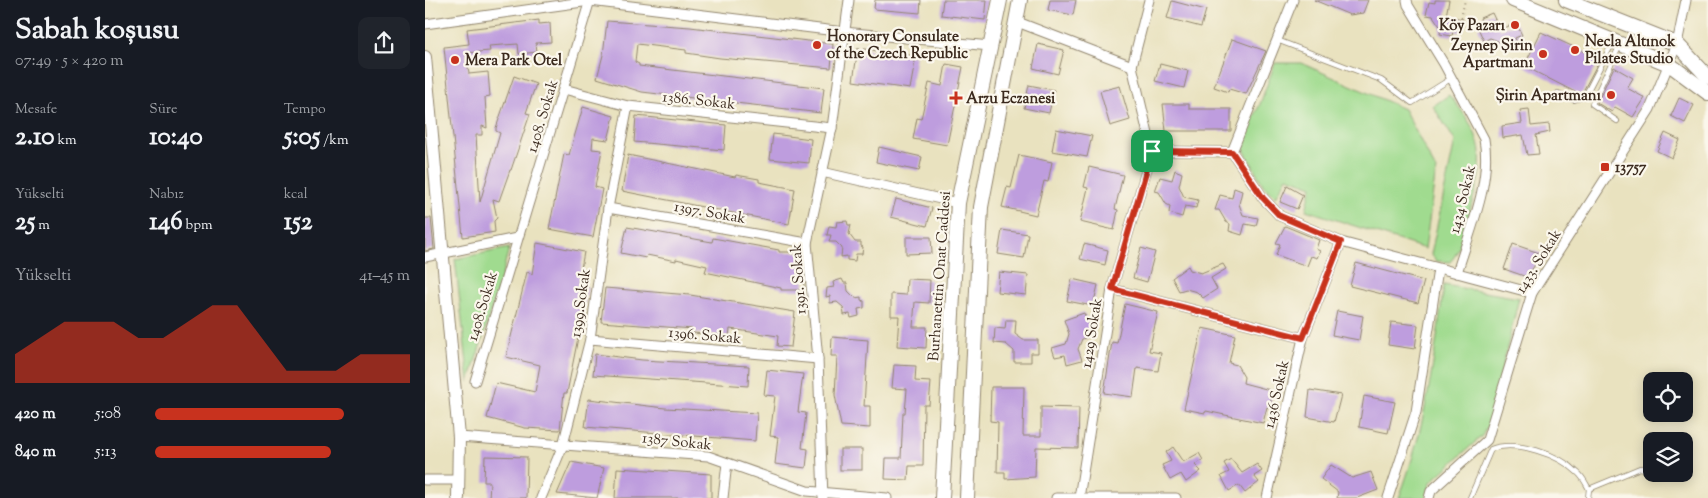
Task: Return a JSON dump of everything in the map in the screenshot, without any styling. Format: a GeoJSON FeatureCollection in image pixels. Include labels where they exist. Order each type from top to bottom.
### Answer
{"type":"FeatureCollection","features":[{"type":"Feature","properties":{"kind":"main road","name":"Burhanettin Onat Caddesi"},"geometry":{"type":"LineString","coordinates":[[942,498],[958,203],[1000,0]]}},
{"type":"Feature","properties":{"kind":"main road"},"geometry":{"type":"LineString","coordinates":[[967,498],[981,207],[1020,0]]}},
{"type":"Feature","properties":{"kind":"main road"},"geometry":{"type":"LineString","coordinates":[[1513,0],[1669,64],[1708,93]]}},
{"type":"Feature","properties":{"kind":"main road"},"geometry":{"type":"LineString","coordinates":[[1566,0],[1677,44],[1708,78]]}},
{"type":"Feature","properties":{"kind":"main road"},"geometry":{"type":"LineString","coordinates":[[425,57],[459,437],[458,498]]}},
{"type":"Feature","properties":{"kind":"street"},"geometry":{"type":"LineString","coordinates":[[425,24],[590,0],[844,32],[990,46]]}},
{"type":"Feature","properties":{"kind":"street","name":"1408. Sokak"},"geometry":{"type":"LineString","coordinates":[[517,238],[590,0]]}},
{"type":"Feature","properties":{"kind":"street","name":"1391. Sokak"},"geometry":{"type":"LineString","coordinates":[[823,496],[818,359],[807,243],[832,128],[849,0]]}},
{"type":"Feature","properties":{"kind":"street","name":"1429 Sokak"},"geometry":{"type":"LineString","coordinates":[[1079,498],[1112,289],[1152,151],[1132,66],[1149,0]]}},
{"type":"Feature","properties":{"kind":"street"},"geometry":{"type":"LineString","coordinates":[[1232,152],[1293,0]]}},
{"type":"Feature","properties":{"kind":"street","name":"1434 Sokak"},"geometry":{"type":"LineString","coordinates":[[1407,0],[1416,20],[1476,121],[1484,140],[1486,153],[1479,198],[1457,273]]}},
{"type":"Feature","properties":{"kind":"street","name":"1433. Sokak"},"geometry":{"type":"LineString","coordinates":[[1429,498],[1431,491],[1487,440],[1532,293],[1651,109],[1677,44],[1686,0]]}},
{"type":"Feature","properties":{"kind":"street"},"geometry":{"type":"LineString","coordinates":[[1015,21],[1132,66]]}},
{"type":"Feature","properties":{"kind":"street","name":"1386. Sokak"},"geometry":{"type":"LineString","coordinates":[[564,89],[628,106],[832,128]]}},
{"type":"Feature","properties":{"kind":"street","name":"1399.Sokak"},"geometry":{"type":"LineString","coordinates":[[541,498],[563,445],[590,339],[608,208],[628,106]]}},
{"type":"Feature","properties":{"kind":"street"},"geometry":{"type":"LineString","coordinates":[[1152,151],[1232,152]]}},
{"type":"Feature","properties":{"kind":"street"},"geometry":{"type":"LineString","coordinates":[[1232,152],[1263,198],[1280,216],[1341,242],[1532,293]]}},
{"type":"Feature","properties":{"kind":"street"},"geometry":{"type":"LineString","coordinates":[[822,172],[958,203]]}},
{"type":"Feature","properties":{"kind":"street","name":"1397. Sokak"},"geometry":{"type":"LineString","coordinates":[[608,208],[807,243]]}},
{"type":"Feature","properties":{"kind":"street"},"geometry":{"type":"LineString","coordinates":[[425,257],[517,238]]}},
{"type":"Feature","properties":{"kind":"street","name":"1408.Sokak"},"geometry":{"type":"LineString","coordinates":[[475,381],[517,238]]}},
{"type":"Feature","properties":{"kind":"street","name":"1436 Sokak"},"geometry":{"type":"LineString","coordinates":[[1267,498],[1303,338],[1341,242]]}},
{"type":"Feature","properties":{"kind":"street"},"geometry":{"type":"LineString","coordinates":[[1388,498],[1416,412],[1438,269]]}},
{"type":"Feature","properties":{"kind":"street"},"geometry":{"type":"LineString","coordinates":[[1112,289],[1303,338]]}},
{"type":"Feature","properties":{"kind":"street","name":"1396. Sokak"},"geometry":{"type":"LineString","coordinates":[[590,339],[818,359]]}},
{"type":"Feature","properties":{"kind":"street","name":"1387 Sokak"},"geometry":{"type":"LineString","coordinates":[[459,437],[708,456],[823,496],[887,498]]}},
{"type":"Feature","properties":{"kind":"street"},"geometry":{"type":"LineString","coordinates":[[723,498],[727,463]]}},
{"type":"Feature","properties":{"kind":"street"},"geometry":{"type":"LineString","coordinates":[[425,480],[459,480]]}},
{"type":"Feature","properties":{"kind":"street"},"geometry":{"type":"LineString","coordinates":[[1055,498],[1176,498]]}},
{"type":"Feature","properties":{"kind":"lane"},"geometry":{"type":"LineString","coordinates":[[1277,40],[1381,80],[1412,103],[1452,78]]}},
{"type":"Feature","properties":{"kind":"lane"},"geometry":{"type":"LineString","coordinates":[[1558,93],[1574,100],[1585,96],[1617,43]]}},
{"type":"Feature","properties":{"kind":"lane"},"geometry":{"type":"LineString","coordinates":[[1617,43],[1592,104],[1617,121]]}},
{"type":"Feature","properties":{"kind":"lane"},"geometry":{"type":"LineString","coordinates":[[1470,498],[1491,449],[1504,444],[1548,454],[1579,473],[1589,489],[1588,498]]}},
{"type":"Feature","properties":{"kind":"lane"},"geometry":{"type":"LineString","coordinates":[[1589,489],[1640,468],[1643,469]]}},
{"type":"Feature","properties":{"kind":"path"},"geometry":{"type":"LineString","coordinates":[[1461,18],[1465,0]]}},
{"type":"Feature","properties":{"kind":"green space"},"geometry":{"type":"Polygon","coordinates":[[[1275,63],[1301,63],[1404,109],[1436,170],[1425,249],[1306,210],[1312,186],[1287,177],[1276,197],[1263,185],[1241,144],[1260,104],[1275,63]]]}},
{"type":"Feature","properties":{"kind":"green space"},"geometry":{"type":"Polygon","coordinates":[[[1449,95],[1472,127],[1478,141],[1480,154],[1480,168],[1473,200],[1461,242],[1450,262],[1436,261],[1431,254],[1455,141],[1433,106],[1449,95]]]}},
{"type":"Feature","properties":{"kind":"green space"},"geometry":{"type":"Polygon","coordinates":[[[509,248],[501,279],[469,382],[455,259],[509,248]]]}},
{"type":"Feature","properties":{"kind":"green space"},"geometry":{"type":"Polygon","coordinates":[[[1444,285],[1519,298],[1489,423],[1482,436],[1431,482],[1426,498],[1399,498],[1416,445],[1428,393],[1444,285]]]}},
{"type":"Feature","properties":{"kind":"building"},"geometry":{"type":"Polygon","coordinates":[[[875,0],[921,0],[920,13],[874,9],[875,0]]]}},
{"type":"Feature","properties":{"kind":"building"},"geometry":{"type":"Polygon","coordinates":[[[943,0],[987,0],[985,20],[941,15],[943,0]]]}},
{"type":"Feature","properties":{"kind":"building"},"geometry":{"type":"Polygon","coordinates":[[[1050,0],[1076,0],[1073,15],[1048,10],[1050,0]]]}},
{"type":"Feature","properties":{"kind":"building"},"geometry":{"type":"Polygon","coordinates":[[[1314,0],[1368,0],[1363,13],[1350,15],[1314,0]]]}},
{"type":"Feature","properties":{"kind":"building"},"geometry":{"type":"Polygon","coordinates":[[[1435,0],[1449,0],[1446,16],[1463,19],[1461,32],[1453,31],[1452,36],[1440,34],[1441,28],[1433,16],[1426,15],[1429,2],[1435,3],[1435,0]]]}},
{"type":"Feature","properties":{"kind":"building"},"geometry":{"type":"Polygon","coordinates":[[[1172,1],[1206,10],[1201,27],[1167,18],[1172,1]]]}},
{"type":"Feature","properties":{"kind":"building"},"geometry":{"type":"Polygon","coordinates":[[[1492,13],[1500,30],[1516,23],[1522,35],[1515,38],[1517,43],[1506,49],[1503,43],[1490,38],[1484,41],[1478,28],[1483,26],[1480,18],[1492,13]]]}},
{"type":"Feature","properties":{"kind":"building"},"geometry":{"type":"Polygon","coordinates":[[[539,20],[539,24],[550,23],[551,42],[536,43],[537,52],[519,54],[518,44],[489,46],[490,51],[466,53],[469,74],[488,72],[490,96],[485,97],[487,128],[482,126],[482,135],[476,135],[480,202],[500,133],[496,131],[496,128],[514,76],[536,84],[526,113],[530,114],[511,170],[499,201],[493,199],[497,218],[494,221],[495,232],[463,237],[444,47],[469,44],[467,29],[539,20]]]}},
{"type":"Feature","properties":{"kind":"building"},"geometry":{"type":"Polygon","coordinates":[[[607,21],[690,27],[833,44],[831,68],[720,58],[686,53],[686,50],[637,44],[635,62],[639,66],[824,88],[821,113],[642,92],[597,78],[603,55],[607,21]]]}},
{"type":"Feature","properties":{"kind":"building"},"geometry":{"type":"Polygon","coordinates":[[[1541,32],[1600,59],[1582,93],[1579,94],[1524,66],[1541,32]]]}},
{"type":"Feature","properties":{"kind":"building"},"geometry":{"type":"Polygon","coordinates":[[[1232,39],[1266,51],[1246,94],[1229,89],[1228,92],[1214,87],[1232,39]]]}},
{"type":"Feature","properties":{"kind":"building"},"geometry":{"type":"Polygon","coordinates":[[[1038,44],[1064,50],[1058,74],[1033,68],[1038,44]]]}},
{"type":"Feature","properties":{"kind":"building"},"geometry":{"type":"Polygon","coordinates":[[[858,48],[916,56],[910,89],[853,81],[858,48]]]}},
{"type":"Feature","properties":{"kind":"building"},"geometry":{"type":"Polygon","coordinates":[[[946,64],[963,67],[947,145],[913,139],[917,118],[921,119],[929,83],[942,86],[946,64]]]}},
{"type":"Feature","properties":{"kind":"building"},"geometry":{"type":"Polygon","coordinates":[[[1160,64],[1188,71],[1184,88],[1155,81],[1160,64]]]}},
{"type":"Feature","properties":{"kind":"building","name":"Şirin Apartmanı"},"geometry":{"type":"Polygon","coordinates":[[[1614,67],[1633,78],[1627,88],[1645,98],[1633,117],[1615,107],[1612,112],[1597,103],[1614,67]]]}},
{"type":"Feature","properties":{"kind":"building"},"geometry":{"type":"Polygon","coordinates":[[[1029,85],[1054,90],[1049,113],[1024,108],[1029,85]]]}},
{"type":"Feature","properties":{"kind":"building"},"geometry":{"type":"Polygon","coordinates":[[[1120,86],[1130,120],[1110,126],[1100,91],[1120,86]]]}},
{"type":"Feature","properties":{"kind":"building"},"geometry":{"type":"Polygon","coordinates":[[[1679,98],[1694,105],[1685,123],[1671,116],[1679,98]]]}},
{"type":"Feature","properties":{"kind":"building"},"geometry":{"type":"Polygon","coordinates":[[[1163,104],[1189,104],[1189,109],[1231,109],[1231,131],[1166,131],[1163,104]]]}},
{"type":"Feature","properties":{"kind":"building"},"geometry":{"type":"Polygon","coordinates":[[[583,107],[614,116],[608,140],[593,138],[592,149],[602,150],[595,187],[602,189],[593,237],[549,229],[564,154],[569,155],[583,107]]]}},
{"type":"Feature","properties":{"kind":"building"},"geometry":{"type":"Polygon","coordinates":[[[1529,109],[1531,126],[1549,124],[1550,132],[1536,135],[1539,154],[1527,155],[1523,135],[1503,138],[1502,126],[1522,123],[1520,110],[1529,109]]]}},
{"type":"Feature","properties":{"kind":"building"},"geometry":{"type":"Polygon","coordinates":[[[636,116],[726,125],[724,150],[634,142],[636,116]]]}},
{"type":"Feature","properties":{"kind":"building"},"geometry":{"type":"Polygon","coordinates":[[[1056,129],[1092,136],[1087,157],[1052,151],[1056,129]]]}},
{"type":"Feature","properties":{"kind":"building"},"geometry":{"type":"Polygon","coordinates":[[[1665,133],[1680,140],[1672,158],[1657,151],[1665,133]]]}},
{"type":"Feature","properties":{"kind":"building"},"geometry":{"type":"Polygon","coordinates":[[[773,134],[811,139],[809,163],[770,159],[773,134]]]}},
{"type":"Feature","properties":{"kind":"building"},"geometry":{"type":"Polygon","coordinates":[[[879,147],[922,157],[919,171],[876,162],[879,147]]]}},
{"type":"Feature","properties":{"kind":"building"},"geometry":{"type":"Polygon","coordinates":[[[628,155],[735,177],[736,175],[759,179],[759,182],[795,189],[789,224],[622,191],[628,155]]]}},
{"type":"Feature","properties":{"kind":"building"},"geometry":{"type":"Polygon","coordinates":[[[1019,155],[1052,162],[1048,182],[1044,181],[1036,215],[1002,207],[1007,187],[1011,188],[1019,155]]]}},
{"type":"Feature","properties":{"kind":"building"},"geometry":{"type":"Polygon","coordinates":[[[1089,167],[1123,175],[1115,209],[1118,210],[1114,230],[1080,222],[1088,188],[1084,187],[1089,167]]]}},
{"type":"Feature","properties":{"kind":"building"},"geometry":{"type":"Polygon","coordinates":[[[1175,170],[1182,173],[1179,186],[1184,197],[1198,200],[1196,208],[1185,206],[1182,217],[1169,213],[1170,206],[1166,204],[1159,192],[1155,191],[1160,177],[1172,180],[1175,170]]]}},
{"type":"Feature","properties":{"kind":"building"},"geometry":{"type":"Polygon","coordinates":[[[1287,186],[1303,195],[1297,209],[1280,202],[1287,186]]]}},
{"type":"Feature","properties":{"kind":"building"},"geometry":{"type":"Polygon","coordinates":[[[1234,188],[1242,191],[1239,204],[1243,215],[1258,218],[1256,226],[1245,224],[1242,235],[1229,231],[1230,224],[1226,222],[1219,210],[1215,210],[1220,195],[1232,198],[1234,188]]]}},
{"type":"Feature","properties":{"kind":"building"},"geometry":{"type":"Polygon","coordinates":[[[896,199],[932,208],[927,226],[891,217],[896,199]]]}},
{"type":"Feature","properties":{"kind":"building"},"geometry":{"type":"Polygon","coordinates":[[[425,218],[431,218],[434,249],[425,251],[425,218]]]}},
{"type":"Feature","properties":{"kind":"building"},"geometry":{"type":"Polygon","coordinates":[[[847,221],[848,225],[851,225],[849,234],[855,242],[861,242],[863,247],[862,254],[856,254],[855,261],[847,260],[847,256],[841,257],[842,248],[836,242],[829,242],[831,235],[827,235],[829,226],[836,227],[837,222],[847,221]]]}},
{"type":"Feature","properties":{"kind":"building"},"geometry":{"type":"Polygon","coordinates":[[[1285,226],[1319,240],[1316,249],[1320,251],[1317,258],[1311,256],[1307,266],[1276,255],[1280,244],[1276,243],[1285,226]]]}},
{"type":"Feature","properties":{"kind":"building"},"geometry":{"type":"Polygon","coordinates":[[[627,227],[712,242],[713,238],[779,250],[779,252],[802,252],[804,290],[781,290],[781,288],[705,272],[707,266],[676,259],[676,261],[647,255],[646,258],[621,253],[627,227]]]}},
{"type":"Feature","properties":{"kind":"building"},"geometry":{"type":"Polygon","coordinates":[[[1002,230],[1028,234],[1024,258],[998,254],[1002,230]]]}},
{"type":"Feature","properties":{"kind":"building"},"geometry":{"type":"Polygon","coordinates":[[[906,237],[931,237],[932,253],[906,254],[906,237]]]}},
{"type":"Feature","properties":{"kind":"building"},"geometry":{"type":"Polygon","coordinates":[[[537,243],[584,252],[578,285],[588,287],[567,393],[564,393],[560,430],[525,428],[487,418],[496,383],[535,392],[540,365],[506,357],[527,272],[532,274],[537,243]]]}},
{"type":"Feature","properties":{"kind":"building"},"geometry":{"type":"Polygon","coordinates":[[[1084,244],[1108,250],[1105,265],[1080,259],[1084,244]]]}},
{"type":"Feature","properties":{"kind":"building"},"geometry":{"type":"Polygon","coordinates":[[[1513,244],[1542,254],[1527,277],[1504,269],[1513,244]]]}},
{"type":"Feature","properties":{"kind":"building"},"geometry":{"type":"Polygon","coordinates":[[[1141,248],[1155,252],[1147,282],[1133,278],[1141,248]]]}},
{"type":"Feature","properties":{"kind":"building"},"geometry":{"type":"Polygon","coordinates":[[[1356,263],[1424,281],[1418,303],[1350,286],[1356,263]]]}},
{"type":"Feature","properties":{"kind":"building"},"geometry":{"type":"Polygon","coordinates":[[[1223,264],[1226,269],[1211,278],[1217,289],[1203,298],[1197,292],[1186,289],[1179,291],[1172,278],[1188,266],[1190,270],[1201,273],[1223,264]]]}},
{"type":"Feature","properties":{"kind":"building"},"geometry":{"type":"Polygon","coordinates":[[[999,272],[1028,275],[1026,295],[997,292],[999,272]]]}},
{"type":"Feature","properties":{"kind":"building"},"geometry":{"type":"Polygon","coordinates":[[[842,279],[844,283],[847,283],[848,291],[855,298],[861,297],[861,300],[864,301],[864,308],[858,309],[859,316],[851,318],[850,314],[844,315],[843,307],[837,302],[830,303],[830,296],[826,297],[827,288],[834,287],[833,282],[842,279]]]}},
{"type":"Feature","properties":{"kind":"building"},"geometry":{"type":"Polygon","coordinates":[[[907,279],[930,280],[929,303],[915,302],[913,327],[927,327],[926,348],[897,346],[899,316],[891,316],[891,294],[906,295],[907,279]]]}},
{"type":"Feature","properties":{"kind":"building"},"geometry":{"type":"Polygon","coordinates":[[[1072,279],[1098,285],[1093,306],[1067,301],[1072,279]]]}},
{"type":"Feature","properties":{"kind":"building"},"geometry":{"type":"Polygon","coordinates":[[[605,288],[690,295],[795,312],[791,347],[777,346],[778,336],[730,329],[729,336],[693,333],[693,329],[601,322],[605,288]]]}},
{"type":"Feature","properties":{"kind":"building"},"geometry":{"type":"Polygon","coordinates":[[[1125,304],[1158,312],[1149,351],[1161,353],[1158,371],[1137,368],[1133,397],[1104,393],[1112,342],[1117,343],[1125,304]]]}},
{"type":"Feature","properties":{"kind":"building"},"geometry":{"type":"Polygon","coordinates":[[[1337,311],[1363,316],[1359,340],[1332,335],[1337,311]]]}},
{"type":"Feature","properties":{"kind":"building"},"geometry":{"type":"Polygon","coordinates":[[[1084,313],[1093,336],[1082,339],[1078,349],[1082,360],[1067,364],[1065,355],[1055,357],[1052,348],[1066,344],[1069,334],[1064,320],[1084,313]]]}},
{"type":"Feature","properties":{"kind":"building"},"geometry":{"type":"Polygon","coordinates":[[[1006,320],[1016,320],[1015,334],[1023,340],[1038,340],[1038,353],[1031,353],[1031,362],[1014,362],[1014,351],[1006,344],[994,343],[995,328],[1005,329],[1006,320]]]}},
{"type":"Feature","properties":{"kind":"building"},"geometry":{"type":"Polygon","coordinates":[[[1391,322],[1418,325],[1415,349],[1388,345],[1391,322]]]}},
{"type":"Feature","properties":{"kind":"building"},"geometry":{"type":"Polygon","coordinates":[[[1202,328],[1235,335],[1229,363],[1237,365],[1244,377],[1243,383],[1270,390],[1269,396],[1272,396],[1263,423],[1206,411],[1205,413],[1184,409],[1202,328]]]}},
{"type":"Feature","properties":{"kind":"building"},"geometry":{"type":"Polygon","coordinates":[[[832,337],[868,340],[864,406],[870,406],[870,428],[841,426],[835,395],[837,356],[831,356],[832,337]]]}},
{"type":"Feature","properties":{"kind":"building"},"geometry":{"type":"Polygon","coordinates":[[[595,354],[642,360],[749,366],[748,386],[593,375],[595,354]]]}},
{"type":"Feature","properties":{"kind":"building"},"geometry":{"type":"Polygon","coordinates":[[[894,365],[916,366],[915,381],[931,382],[929,405],[924,405],[923,466],[909,466],[908,480],[885,479],[886,458],[901,458],[903,413],[905,413],[907,389],[892,388],[894,365]]]}},
{"type":"Feature","properties":{"kind":"building"},"geometry":{"type":"Polygon","coordinates":[[[767,370],[803,374],[798,412],[806,413],[802,448],[808,449],[806,468],[775,464],[778,437],[770,436],[775,396],[764,395],[767,370]]]}},
{"type":"Feature","properties":{"kind":"building"},"geometry":{"type":"Polygon","coordinates":[[[991,387],[1024,387],[1023,436],[1041,436],[1041,407],[1079,408],[1078,448],[1036,447],[1035,477],[1005,479],[1005,472],[997,472],[998,422],[990,421],[991,387]]]}},
{"type":"Feature","properties":{"kind":"building"},"geometry":{"type":"Polygon","coordinates":[[[1310,390],[1341,395],[1334,422],[1307,417],[1310,390]]]}},
{"type":"Feature","properties":{"kind":"building"},"geometry":{"type":"Polygon","coordinates":[[[1364,396],[1395,402],[1388,433],[1359,427],[1364,396]]]}},
{"type":"Feature","properties":{"kind":"building"},"geometry":{"type":"Polygon","coordinates":[[[589,399],[665,408],[757,413],[755,441],[585,427],[589,399]]]}},
{"type":"Feature","properties":{"kind":"building"},"geometry":{"type":"Polygon","coordinates":[[[1173,447],[1183,462],[1199,453],[1203,460],[1195,465],[1201,471],[1186,482],[1181,474],[1170,480],[1162,465],[1171,461],[1166,452],[1173,447]]]}},
{"type":"Feature","properties":{"kind":"building"},"geometry":{"type":"Polygon","coordinates":[[[840,449],[862,449],[862,470],[840,470],[840,449]]]}},
{"type":"Feature","properties":{"kind":"building"},"geometry":{"type":"Polygon","coordinates":[[[485,456],[527,457],[526,498],[489,498],[490,482],[484,482],[485,456]]]}},
{"type":"Feature","properties":{"kind":"building"},"geometry":{"type":"Polygon","coordinates":[[[1231,459],[1242,473],[1257,464],[1262,471],[1254,476],[1259,482],[1245,493],[1239,485],[1229,491],[1221,476],[1229,472],[1224,463],[1231,459]]]}},
{"type":"Feature","properties":{"kind":"building"},"geometry":{"type":"Polygon","coordinates":[[[571,462],[604,468],[597,498],[557,494],[571,462]]]}},
{"type":"Feature","properties":{"kind":"building"},"geometry":{"type":"Polygon","coordinates":[[[1331,465],[1352,478],[1371,472],[1378,490],[1357,498],[1337,498],[1338,492],[1321,479],[1331,465]]]}},
{"type":"Feature","properties":{"kind":"building"},"geometry":{"type":"Polygon","coordinates":[[[617,468],[711,474],[711,498],[615,498],[617,468]]]}},
{"type":"Feature","properties":{"kind":"place","name":"Köy Pazarı"},"geometry":{"type":"Point","coordinates":[1515,25]}},
{"type":"Feature","properties":{"kind":"place","name":"Honorary Consulate of the Czech Republic"},"geometry":{"type":"Point","coordinates":[817,45]}},
{"type":"Feature","properties":{"kind":"place","name":"Necla Altınok Pilates Studio"},"geometry":{"type":"Point","coordinates":[1575,50]}},
{"type":"Feature","properties":{"kind":"place","name":"Zeynep Şirin Apartmanı"},"geometry":{"type":"Point","coordinates":[1543,54]}},
{"type":"Feature","properties":{"kind":"place","name":"Mera Park Otel"},"geometry":{"type":"Point","coordinates":[455,60]}},
{"type":"Feature","properties":{"kind":"place","name":"Şirin Apartmanı"},"geometry":{"type":"Point","coordinates":[1611,95]}},
{"type":"Feature","properties":{"kind":"place","name":"Arzu Eczanesi"},"geometry":{"type":"Point","coordinates":[956,98]}},
{"type":"Feature","properties":{"kind":"place","name":"13757"},"geometry":{"type":"Point","coordinates":[1605,167]}},
{"type":"Feature","properties":{"kind":"route"},"geometry":{"type":"LineString","coordinates":[[1152,151],[1232,152],[1263,198],[1280,216],[1341,242],[1303,338],[1112,289],[1152,151]]}}]}
